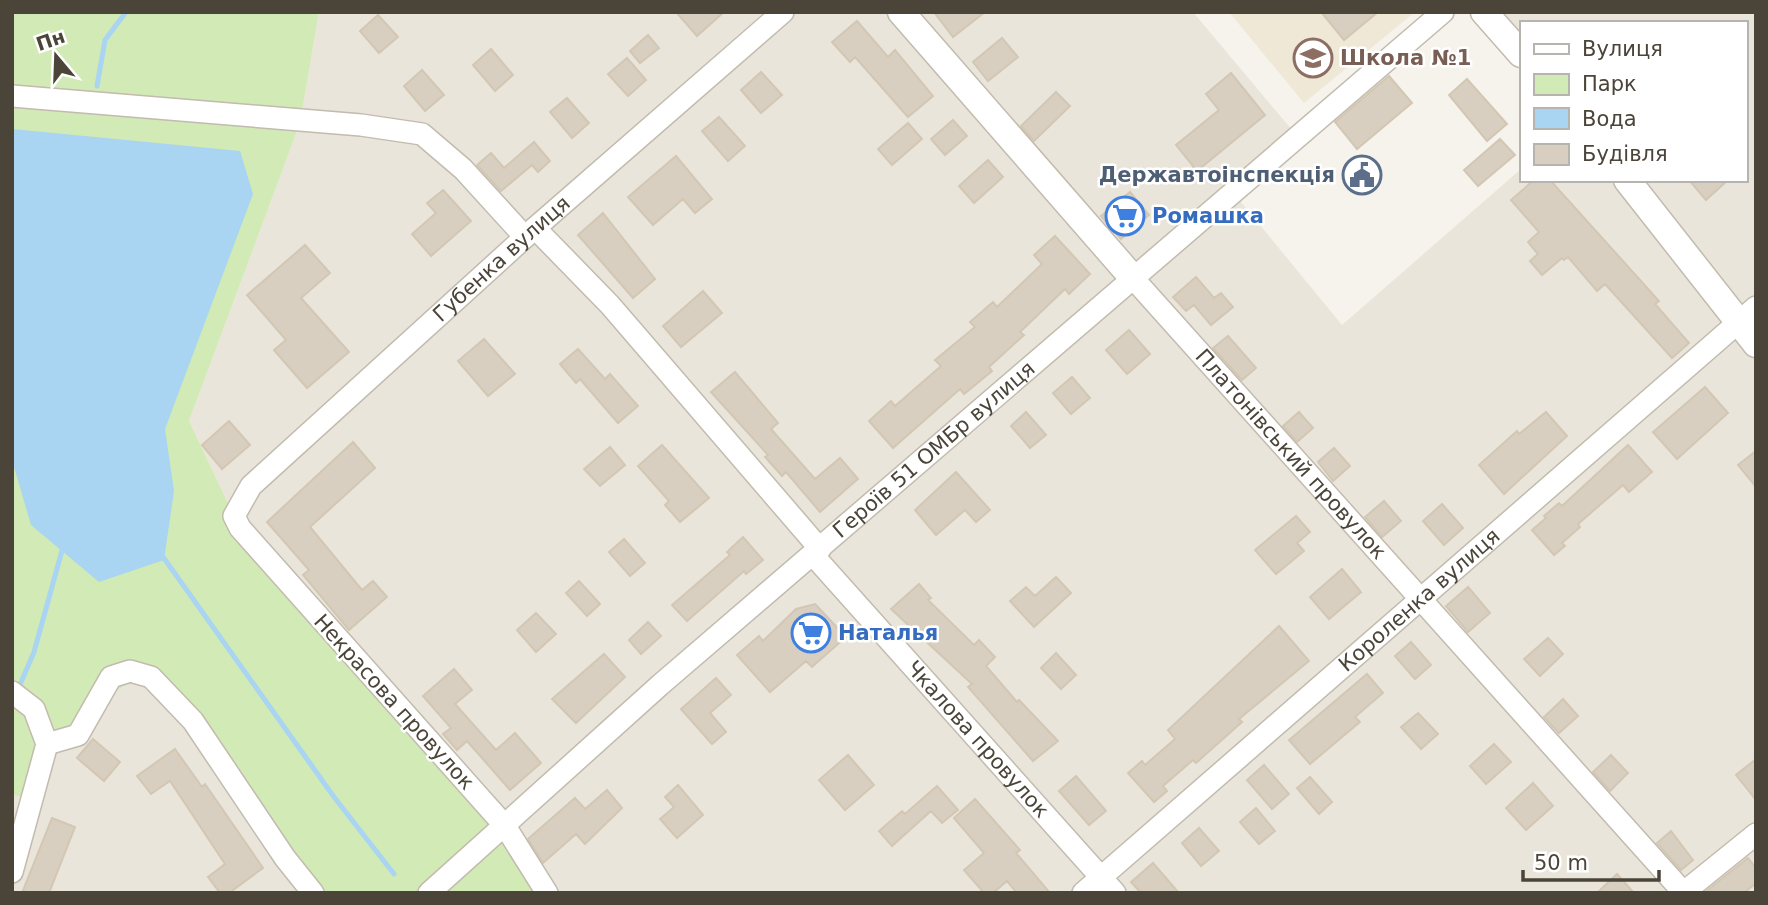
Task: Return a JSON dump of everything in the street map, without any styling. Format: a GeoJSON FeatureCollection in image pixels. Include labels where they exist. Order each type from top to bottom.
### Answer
{"type":"FeatureCollection","features":[{"type":"Feature","properties":{"kind":"street","name":"Губенка вулиця"},"geometry":{"type":"LineString","coordinates":[[234,516],[251,486],[530,233],[783,12]]}},
{"type":"Feature","properties":{"kind":"street","name":"Платонівський провулок"},"geometry":{"type":"LineString","coordinates":[[901,12],[1132,277],[1683,892]]}},
{"type":"Feature","properties":{"kind":"street","name":"Героїв 51 ОМБр вулиця"},"geometry":{"type":"LineString","coordinates":[[429,893],[660,685],[1443,12]]}},
{"type":"Feature","properties":{"kind":"street"},"geometry":{"type":"LineString","coordinates":[[1484,12],[1520,53]]}},
{"type":"Feature","properties":{"kind":"street","name":"Чкалова провулок"},"geometry":{"type":"LineString","coordinates":[[12,96],[361,125],[422,134],[610,305],[816,552],[1108,885]]}},
{"type":"Feature","properties":{"kind":"street"},"geometry":{"type":"LineString","coordinates":[[1630,182],[1747,315],[1756,344]]}},
{"type":"Feature","properties":{"kind":"street","name":"Короленка вулиця"},"geometry":{"type":"LineString","coordinates":[[1083,893],[1108,885],[1423,600],[1747,315]]}},
{"type":"Feature","properties":{"kind":"street","name":"Некрасова провулок"},"geometry":{"type":"LineString","coordinates":[[234,516],[240,528],[505,826],[547,893]]}},
{"type":"Feature","properties":{"kind":"street"},"geometry":{"type":"LineString","coordinates":[[47,744],[78,735],[111,677],[130,671],[151,677],[192,721],[285,858],[313,893]]}},
{"type":"Feature","properties":{"kind":"street"},"geometry":{"type":"LineString","coordinates":[[12,692],[34,709],[47,744],[12,872]]}},
{"type":"Feature","properties":{"kind":"street"},"geometry":{"type":"LineString","coordinates":[[1683,892],[1756,834]]}},
{"type":"Feature","properties":{"kind":"shaded area"},"geometry":{"type":"Polygon","coordinates":[[[319,12],[1193,12],[1297,136],[1232,191],[1342,325],[1520,170],[1520,182],[1747,182],[1747,21],[1520,21],[1520,53],[1484,12],[1756,12],[1756,893],[547,893],[234,516],[189,421],[300,123],[319,12]]]}},
{"type":"Feature","properties":{"kind":"shaded area","name":"Школа №1"},"geometry":{"type":"Polygon","coordinates":[[[1229,12],[1415,12],[1304,103],[1229,12]]]}},
{"type":"Feature","properties":{"kind":"shaded area"},"geometry":{"type":"Polygon","coordinates":[[[146,669],[318,893],[12,893],[12,795],[33,798],[47,744],[146,669]]]}},
{"type":"Feature","properties":{"kind":"green space"},"geometry":{"type":"Polygon","coordinates":[[[12,12],[319,12],[300,123],[189,421],[234,516],[547,893],[318,893],[146,669],[47,744],[33,799],[12,795],[12,12]]]}},
{"type":"Feature","properties":{"kind":"water"},"geometry":{"type":"Polygon","coordinates":[[[12,129],[240,151],[253,194],[165,429],[174,491],[164,560],[99,582],[31,525],[12,460],[12,129]]]}},
{"type":"Feature","properties":{"kind":"building"},"geometry":{"type":"Polygon","coordinates":[[[676,12],[724,12],[697,36],[676,12]]]}},
{"type":"Feature","properties":{"kind":"building"},"geometry":{"type":"Polygon","coordinates":[[[934,12],[985,12],[953,37],[934,12]]]}},
{"type":"Feature","properties":{"kind":"building"},"geometry":{"type":"Polygon","coordinates":[[[1321,12],[1378,12],[1344,40],[1321,12]]]}},
{"type":"Feature","properties":{"kind":"building"},"geometry":{"type":"Polygon","coordinates":[[[378,15],[398,37],[379,53],[360,31],[378,15]]]}},
{"type":"Feature","properties":{"kind":"building"},"geometry":{"type":"Polygon","coordinates":[[[857,21],[888,57],[895,50],[933,96],[908,117],[855,57],[850,62],[832,42],[857,21]]]}},
{"type":"Feature","properties":{"kind":"building"},"geometry":{"type":"Polygon","coordinates":[[[648,35],[659,48],[640,63],[630,51],[648,35]]]}},
{"type":"Feature","properties":{"kind":"building"},"geometry":{"type":"Polygon","coordinates":[[[1002,38],[1018,57],[988,81],[973,62],[1002,38]]]}},
{"type":"Feature","properties":{"kind":"building"},"geometry":{"type":"Polygon","coordinates":[[[491,49],[513,75],[495,91],[473,65],[491,49]]]}},
{"type":"Feature","properties":{"kind":"building"},"geometry":{"type":"Polygon","coordinates":[[[627,58],[646,80],[628,96],[608,74],[627,58]]]}},
{"type":"Feature","properties":{"kind":"building"},"geometry":{"type":"Polygon","coordinates":[[[422,70],[444,95],[425,111],[404,86],[422,70]]]}},
{"type":"Feature","properties":{"kind":"building"},"geometry":{"type":"Polygon","coordinates":[[[761,72],[782,95],[761,113],[741,90],[761,72]]]}},
{"type":"Feature","properties":{"kind":"building"},"geometry":{"type":"Polygon","coordinates":[[[1231,73],[1265,115],[1197,171],[1176,145],[1219,110],[1206,94],[1231,73]]]}},
{"type":"Feature","properties":{"kind":"building"},"geometry":{"type":"Polygon","coordinates":[[[1389,76],[1412,103],[1357,149],[1335,122],[1389,76]]]}},
{"type":"Feature","properties":{"kind":"building"},"geometry":{"type":"Polygon","coordinates":[[[1467,79],[1507,124],[1487,141],[1449,95],[1467,79]]]}},
{"type":"Feature","properties":{"kind":"building"},"geometry":{"type":"Polygon","coordinates":[[[1056,92],[1070,106],[1034,141],[1021,126],[1056,92]]]}},
{"type":"Feature","properties":{"kind":"building"},"geometry":{"type":"Polygon","coordinates":[[[567,98],[589,123],[572,138],[550,112],[567,98]]]}},
{"type":"Feature","properties":{"kind":"building"},"geometry":{"type":"Polygon","coordinates":[[[719,117],[745,146],[728,161],[702,131],[719,117]]]}},
{"type":"Feature","properties":{"kind":"building"},"geometry":{"type":"Polygon","coordinates":[[[953,120],[967,136],[945,155],[931,139],[953,120]]]}},
{"type":"Feature","properties":{"kind":"building"},"geometry":{"type":"Polygon","coordinates":[[[908,123],[922,139],[892,165],[878,149],[908,123]]]}},
{"type":"Feature","properties":{"kind":"building"},"geometry":{"type":"Polygon","coordinates":[[[1500,139],[1515,155],[1478,186],[1464,170],[1500,139]]]}},
{"type":"Feature","properties":{"kind":"building"},"geometry":{"type":"Polygon","coordinates":[[[534,142],[550,161],[538,172],[532,165],[501,191],[477,165],[491,153],[504,168],[534,142]]]}},
{"type":"Feature","properties":{"kind":"building"},"geometry":{"type":"Polygon","coordinates":[[[676,156],[712,199],[695,213],[683,199],[653,225],[628,197],[676,156]]]}},
{"type":"Feature","properties":{"kind":"building"},"geometry":{"type":"Polygon","coordinates":[[[988,160],[1003,177],[974,203],[959,186],[988,160]]]}},
{"type":"Feature","properties":{"kind":"building"},"geometry":{"type":"Polygon","coordinates":[[[1532,182],[1552,182],[1659,301],[1655,304],[1689,343],[1672,358],[1605,284],[1597,291],[1568,257],[1564,260],[1562,258],[1542,275],[1530,261],[1538,254],[1528,242],[1539,232],[1511,200],[1532,182]]]}},
{"type":"Feature","properties":{"kind":"building"},"geometry":{"type":"Polygon","coordinates":[[[1691,182],[1726,182],[1706,200],[1691,182]]]}},
{"type":"Feature","properties":{"kind":"building"},"geometry":{"type":"Polygon","coordinates":[[[443,190],[471,221],[431,256],[412,234],[436,213],[427,203],[443,190]]]}},
{"type":"Feature","properties":{"kind":"building","name":"Ромашка"},"geometry":{"type":"Polygon","coordinates":[[[1130,192],[1149,215],[1121,239],[1101,216],[1130,192]]]}},
{"type":"Feature","properties":{"kind":"building"},"geometry":{"type":"Polygon","coordinates":[[[603,213],[655,279],[633,298],[578,235],[603,213]]]}},
{"type":"Feature","properties":{"kind":"building"},"geometry":{"type":"Polygon","coordinates":[[[1055,236],[1090,274],[1069,294],[1065,289],[1020,332],[1024,335],[989,367],[992,371],[964,394],[960,389],[893,448],[869,421],[891,401],[895,406],[941,366],[935,360],[975,327],[970,322],[993,302],[997,307],[1042,264],[1034,255],[1055,236]]]}},
{"type":"Feature","properties":{"kind":"building"},"geometry":{"type":"Polygon","coordinates":[[[305,245],[330,273],[301,298],[349,352],[307,388],[274,350],[286,340],[247,295],[305,245]]]}},
{"type":"Feature","properties":{"kind":"building"},"geometry":{"type":"Polygon","coordinates":[[[1196,277],[1214,298],[1221,293],[1233,307],[1211,325],[1194,305],[1186,311],[1173,297],[1196,277]]]}},
{"type":"Feature","properties":{"kind":"building"},"geometry":{"type":"Polygon","coordinates":[[[703,291],[722,313],[681,347],[663,326],[703,291]]]}},
{"type":"Feature","properties":{"kind":"building"},"geometry":{"type":"Polygon","coordinates":[[[1129,330],[1150,354],[1127,374],[1106,350],[1129,330]]]}},
{"type":"Feature","properties":{"kind":"building"},"geometry":{"type":"Polygon","coordinates":[[[1228,336],[1256,368],[1242,380],[1213,348],[1228,336]]]}},
{"type":"Feature","properties":{"kind":"building"},"geometry":{"type":"Polygon","coordinates":[[[484,339],[515,374],[488,396],[458,361],[484,339]]]}},
{"type":"Feature","properties":{"kind":"building"},"geometry":{"type":"Polygon","coordinates":[[[578,349],[605,379],[610,374],[638,406],[618,423],[580,379],[576,383],[560,364],[578,349]]]}},
{"type":"Feature","properties":{"kind":"building"},"geometry":{"type":"Polygon","coordinates":[[[735,372],[778,423],[771,429],[815,479],[840,458],[858,479],[820,512],[786,472],[782,476],[765,457],[768,455],[711,392],[735,372]]]}},
{"type":"Feature","properties":{"kind":"building"},"geometry":{"type":"Polygon","coordinates":[[[1072,377],[1090,398],[1071,414],[1053,393],[1072,377]]]}},
{"type":"Feature","properties":{"kind":"building"},"geometry":{"type":"Polygon","coordinates":[[[1705,387],[1728,413],[1677,459],[1653,432],[1705,387]]]}},
{"type":"Feature","properties":{"kind":"building"},"geometry":{"type":"Polygon","coordinates":[[[1026,412],[1046,435],[1030,448],[1011,426],[1026,412]]]}},
{"type":"Feature","properties":{"kind":"building"},"geometry":{"type":"Polygon","coordinates":[[[1299,412],[1313,428],[1297,442],[1283,426],[1299,412]]]}},
{"type":"Feature","properties":{"kind":"building"},"geometry":{"type":"Polygon","coordinates":[[[1546,412],[1567,436],[1504,494],[1479,465],[1517,431],[1519,434],[1546,412]]]}},
{"type":"Feature","properties":{"kind":"building"},"geometry":{"type":"Polygon","coordinates":[[[229,421],[250,445],[222,469],[202,445],[229,421]]]}},
{"type":"Feature","properties":{"kind":"building"},"geometry":{"type":"Polygon","coordinates":[[[353,442],[375,468],[310,527],[362,590],[373,581],[387,597],[349,630],[303,575],[309,570],[267,522],[353,442]]]}},
{"type":"Feature","properties":{"kind":"building"},"geometry":{"type":"Polygon","coordinates":[[[662,445],[709,498],[680,522],[665,505],[669,501],[638,466],[662,445]]]}},
{"type":"Feature","properties":{"kind":"building"},"geometry":{"type":"Polygon","coordinates":[[[1628,445],[1652,472],[1629,492],[1623,485],[1578,524],[1580,527],[1562,543],[1565,546],[1554,555],[1532,530],[1546,518],[1544,516],[1559,503],[1562,506],[1628,445]]]}},
{"type":"Feature","properties":{"kind":"building"},"geometry":{"type":"Polygon","coordinates":[[[610,447],[625,465],[600,486],[584,469],[610,447]]]}},
{"type":"Feature","properties":{"kind":"building"},"geometry":{"type":"Polygon","coordinates":[[[1334,448],[1350,466],[1333,481],[1318,462],[1334,448]]]}},
{"type":"Feature","properties":{"kind":"building"},"geometry":{"type":"Polygon","coordinates":[[[1756,451],[1756,487],[1738,465],[1756,451]]]}},
{"type":"Feature","properties":{"kind":"building"},"geometry":{"type":"Polygon","coordinates":[[[956,472],[990,510],[976,522],[965,510],[936,535],[915,510],[956,472]]]}},
{"type":"Feature","properties":{"kind":"building"},"geometry":{"type":"Polygon","coordinates":[[[1384,501],[1401,521],[1382,537],[1365,517],[1384,501]]]}},
{"type":"Feature","properties":{"kind":"building"},"geometry":{"type":"Polygon","coordinates":[[[1442,504],[1463,528],[1444,545],[1423,521],[1442,504]]]}},
{"type":"Feature","properties":{"kind":"building"},"geometry":{"type":"Polygon","coordinates":[[[1296,516],[1310,532],[1297,543],[1304,551],[1276,574],[1255,550],[1296,516]]]}},
{"type":"Feature","properties":{"kind":"building"},"geometry":{"type":"Polygon","coordinates":[[[743,537],[763,560],[746,574],[744,571],[687,621],[672,605],[730,555],[727,552],[743,537]]]}},
{"type":"Feature","properties":{"kind":"building"},"geometry":{"type":"Polygon","coordinates":[[[624,539],[645,563],[630,576],[609,552],[624,539]]]}},
{"type":"Feature","properties":{"kind":"building"},"geometry":{"type":"Polygon","coordinates":[[[1342,569],[1361,592],[1329,619],[1310,597],[1342,569]]]}},
{"type":"Feature","properties":{"kind":"building"},"geometry":{"type":"Polygon","coordinates":[[[1056,577],[1071,593],[1034,627],[1010,601],[1026,587],[1035,596],[1056,577]]]}},
{"type":"Feature","properties":{"kind":"building"},"geometry":{"type":"Polygon","coordinates":[[[579,581],[600,604],[587,616],[566,593],[579,581]]]}},
{"type":"Feature","properties":{"kind":"building"},"geometry":{"type":"Polygon","coordinates":[[[919,584],[931,598],[928,600],[974,645],[979,640],[995,657],[986,666],[1017,702],[1019,700],[1058,741],[1033,761],[968,687],[972,684],[891,609],[919,584]]]}},
{"type":"Feature","properties":{"kind":"building"},"geometry":{"type":"Polygon","coordinates":[[[1468,587],[1490,613],[1468,632],[1446,606],[1468,587]]]}},
{"type":"Feature","properties":{"kind":"building"},"geometry":{"type":"Polygon","coordinates":[[[815,604],[846,637],[812,667],[806,661],[770,692],[737,655],[759,636],[763,641],[796,609],[815,604]]]}},
{"type":"Feature","properties":{"kind":"building"},"geometry":{"type":"Polygon","coordinates":[[[536,613],[556,634],[536,652],[517,630],[536,613]]]}},
{"type":"Feature","properties":{"kind":"building"},"geometry":{"type":"Polygon","coordinates":[[[648,622],[661,636],[641,654],[629,640],[648,622]]]}},
{"type":"Feature","properties":{"kind":"building"},"geometry":{"type":"Polygon","coordinates":[[[1279,626],[1309,661],[1239,719],[1242,722],[1196,763],[1193,760],[1163,786],[1167,791],[1154,802],[1128,773],[1142,761],[1145,765],[1175,739],[1168,730],[1279,626]]]}},
{"type":"Feature","properties":{"kind":"building"},"geometry":{"type":"Polygon","coordinates":[[[1548,638],[1563,654],[1540,676],[1524,659],[1548,638]]]}},
{"type":"Feature","properties":{"kind":"building"},"geometry":{"type":"Polygon","coordinates":[[[1411,642],[1431,665],[1415,679],[1395,656],[1411,642]]]}},
{"type":"Feature","properties":{"kind":"building"},"geometry":{"type":"Polygon","coordinates":[[[1056,653],[1076,675],[1061,689],[1041,668],[1056,653]]]}},
{"type":"Feature","properties":{"kind":"building"},"geometry":{"type":"Polygon","coordinates":[[[604,654],[625,677],[576,723],[552,699],[604,654]]]}},
{"type":"Feature","properties":{"kind":"building"},"geometry":{"type":"Polygon","coordinates":[[[454,669],[472,690],[455,704],[496,750],[515,733],[541,763],[510,790],[467,741],[457,750],[443,734],[451,728],[423,696],[454,669]]]}},
{"type":"Feature","properties":{"kind":"building"},"geometry":{"type":"Polygon","coordinates":[[[1367,674],[1383,693],[1355,717],[1360,722],[1310,764],[1289,740],[1367,674]]]}},
{"type":"Feature","properties":{"kind":"building"},"geometry":{"type":"Polygon","coordinates":[[[716,678],[731,695],[710,713],[726,732],[712,744],[681,709],[716,678]]]}},
{"type":"Feature","properties":{"kind":"building"},"geometry":{"type":"Polygon","coordinates":[[[1563,699],[1578,716],[1559,733],[1544,717],[1563,699]]]}},
{"type":"Feature","properties":{"kind":"building"},"geometry":{"type":"Polygon","coordinates":[[[1418,713],[1438,734],[1421,749],[1401,727],[1418,713]]]}},
{"type":"Feature","properties":{"kind":"building"},"geometry":{"type":"Polygon","coordinates":[[[93,739],[120,762],[104,781],[77,758],[93,739]]]}},
{"type":"Feature","properties":{"kind":"building"},"geometry":{"type":"Polygon","coordinates":[[[1494,744],[1511,762],[1486,784],[1470,766],[1494,744]]]}},
{"type":"Feature","properties":{"kind":"building"},"geometry":{"type":"Polygon","coordinates":[[[175,749],[202,787],[205,784],[263,868],[229,893],[220,893],[208,877],[225,864],[170,781],[151,794],[137,776],[175,749]]]}},
{"type":"Feature","properties":{"kind":"building"},"geometry":{"type":"Polygon","coordinates":[[[848,755],[874,785],[845,810],[819,780],[848,755]]]}},
{"type":"Feature","properties":{"kind":"building"},"geometry":{"type":"Polygon","coordinates":[[[1611,755],[1628,773],[1610,791],[1593,772],[1611,755]]]}},
{"type":"Feature","properties":{"kind":"building"},"geometry":{"type":"Polygon","coordinates":[[[1756,759],[1756,800],[1736,775],[1756,759]]]}},
{"type":"Feature","properties":{"kind":"building"},"geometry":{"type":"Polygon","coordinates":[[[1264,765],[1289,794],[1272,809],[1247,780],[1264,765]]]}},
{"type":"Feature","properties":{"kind":"building"},"geometry":{"type":"Polygon","coordinates":[[[1076,776],[1106,811],[1089,825],[1059,791],[1076,776]]]}},
{"type":"Feature","properties":{"kind":"building"},"geometry":{"type":"Polygon","coordinates":[[[1310,777],[1332,802],[1319,814],[1297,788],[1310,777]]]}},
{"type":"Feature","properties":{"kind":"building"},"geometry":{"type":"Polygon","coordinates":[[[1533,783],[1553,806],[1526,830],[1506,808],[1533,783]]]}},
{"type":"Feature","properties":{"kind":"building"},"geometry":{"type":"Polygon","coordinates":[[[678,785],[703,815],[677,838],[660,819],[674,807],[665,797],[678,785]]]}},
{"type":"Feature","properties":{"kind":"building"},"geometry":{"type":"Polygon","coordinates":[[[937,786],[958,810],[942,823],[931,811],[892,846],[879,831],[902,811],[905,814],[937,786]]]}},
{"type":"Feature","properties":{"kind":"building"},"geometry":{"type":"Polygon","coordinates":[[[607,790],[622,808],[585,844],[576,834],[543,863],[528,839],[575,798],[585,809],[607,790]]]}},
{"type":"Feature","properties":{"kind":"building"},"geometry":{"type":"Polygon","coordinates":[[[975,799],[1020,850],[1016,853],[1050,893],[1017,893],[1007,881],[993,893],[984,893],[964,870],[984,853],[954,818],[975,799]]]}},
{"type":"Feature","properties":{"kind":"building"},"geometry":{"type":"Polygon","coordinates":[[[1256,808],[1275,831],[1259,844],[1240,822],[1256,808]]]}},
{"type":"Feature","properties":{"kind":"building"},"geometry":{"type":"Polygon","coordinates":[[[52,818],[75,827],[49,893],[22,893],[52,818]]]}},
{"type":"Feature","properties":{"kind":"building"},"geometry":{"type":"Polygon","coordinates":[[[1199,828],[1219,851],[1201,866],[1182,843],[1199,828]]]}},
{"type":"Feature","properties":{"kind":"building"},"geometry":{"type":"Polygon","coordinates":[[[1671,831],[1693,860],[1681,870],[1657,843],[1671,831]]]}},
{"type":"Feature","properties":{"kind":"building"},"geometry":{"type":"Polygon","coordinates":[[[1748,858],[1756,868],[1756,883],[1744,893],[1704,893],[1748,858]]]}},
{"type":"Feature","properties":{"kind":"building"},"geometry":{"type":"Polygon","coordinates":[[[1153,863],[1179,893],[1141,893],[1131,882],[1153,863]]]}},
{"type":"Feature","properties":{"kind":"building"},"geometry":{"type":"Polygon","coordinates":[[[1617,874],[1634,893],[1597,893],[1617,874]]]}},
{"type":"Feature","properties":{"kind":"waterway"},"geometry":{"type":"LineString","coordinates":[[97,86],[105,40],[126,12]]}},
{"type":"Feature","properties":{"kind":"waterway"},"geometry":{"type":"LineString","coordinates":[[19,687],[34,652],[63,547]]}},
{"type":"Feature","properties":{"kind":"waterway"},"geometry":{"type":"LineString","coordinates":[[161,554],[334,797],[394,874]]}},
{"type":"Feature","properties":{"kind":"place","name":"Школа №1"},"geometry":{"type":"Point","coordinates":[1313,58]}},
{"type":"Feature","properties":{"kind":"place","name":"Державтоінспекція"},"geometry":{"type":"Point","coordinates":[1362,175]}},
{"type":"Feature","properties":{"kind":"place","name":"Ромашка"},"geometry":{"type":"Point","coordinates":[1125,216]}},
{"type":"Feature","properties":{"kind":"place","name":"Наталья"},"geometry":{"type":"Point","coordinates":[811,633]}}]}
